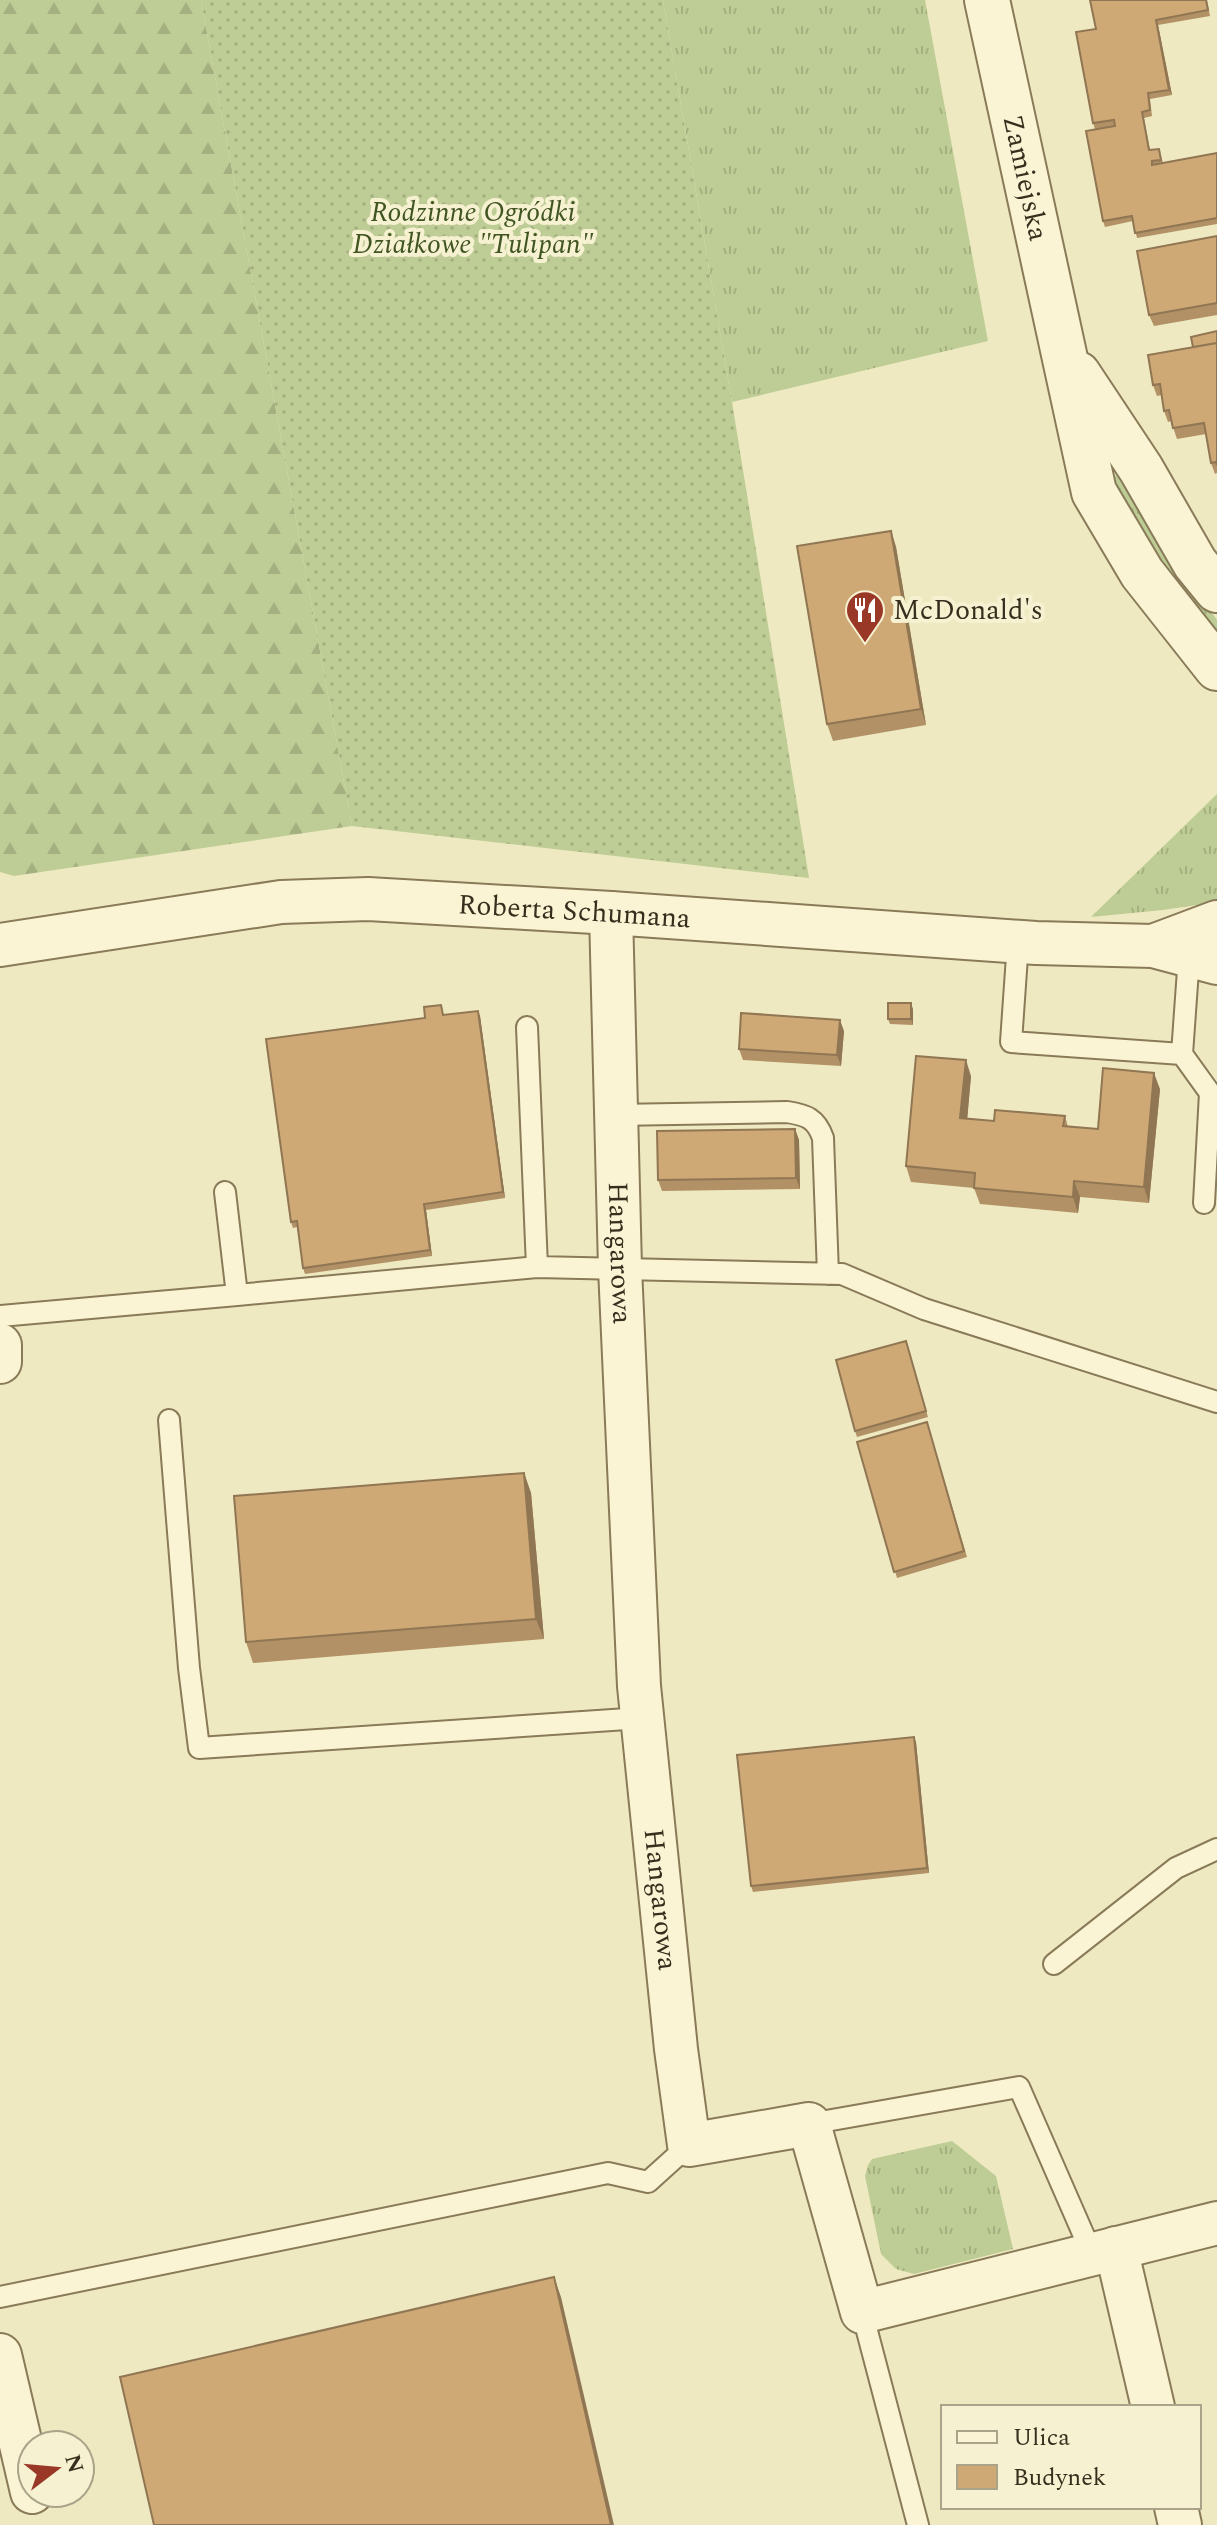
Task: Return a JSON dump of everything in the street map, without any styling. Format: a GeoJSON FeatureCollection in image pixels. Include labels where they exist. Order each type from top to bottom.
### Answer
{"type":"FeatureCollection","features":[{"type":"Feature","properties":{"kind":"street","name":"Zamiejska"},"geometry":{"type":"LineString","coordinates":[[987,0],[1094,492],[1142,573],[1217,668]]}},
{"type":"Feature","properties":{"kind":"street","name":"Zamiejska"},"geometry":{"type":"LineString","coordinates":[[1066,356],[1141,469],[1195,563],[1217,590]]}},
{"type":"Feature","properties":{"kind":"street","name":"Roberta Schumana"},"geometry":{"type":"LineString","coordinates":[[0,945],[281,902],[368,899],[611,913],[1186,955],[1217,922]]}},
{"type":"Feature","properties":{"kind":"street","name":"Hangarowa"},"geometry":{"type":"LineString","coordinates":[[611,913],[620,1268],[642,1718],[676,2049],[689,2145]]}},
{"type":"Feature","properties":{"kind":"street"},"geometry":{"type":"LineString","coordinates":[[0,1345],[0,1362]]}},
{"type":"Feature","properties":{"kind":"street"},"geometry":{"type":"LineString","coordinates":[[689,2145],[809,2124],[862,2312],[1217,2223]]}},
{"type":"Feature","properties":{"kind":"street"},"geometry":{"type":"LineString","coordinates":[[1104,2251],[1152,2405]]}},
{"type":"Feature","properties":{"kind":"street"},"geometry":{"type":"LineString","coordinates":[[0,2355],[17,2429]]}},
{"type":"Feature","properties":{"kind":"lane"},"geometry":{"type":"LineString","coordinates":[[1018,942],[1011,1042],[1182,1054]]}},
{"type":"Feature","properties":{"kind":"lane"},"geometry":{"type":"LineString","coordinates":[[1186,955],[1182,1054],[1210,1093],[1204,1203]]}},
{"type":"Feature","properties":{"kind":"lane"},"geometry":{"type":"LineString","coordinates":[[527,1027],[537,1267]]}},
{"type":"Feature","properties":{"kind":"lane"},"geometry":{"type":"LineString","coordinates":[[615,1115],[787,1112],[813,1119],[823,1138],[828,1274]]}},
{"type":"Feature","properties":{"kind":"lane"},"geometry":{"type":"LineString","coordinates":[[225,1192],[237,1295]]}},
{"type":"Feature","properties":{"kind":"lane"},"geometry":{"type":"LineString","coordinates":[[0,1316],[537,1267],[842,1274],[924,1309],[1217,1402]]}},
{"type":"Feature","properties":{"kind":"lane"},"geometry":{"type":"LineString","coordinates":[[169,1420],[189,1668],[199,1748],[642,1718]]}},
{"type":"Feature","properties":{"kind":"lane"},"geometry":{"type":"LineString","coordinates":[[1054,1964],[1176,1868],[1217,1849]]}},
{"type":"Feature","properties":{"kind":"lane"},"geometry":{"type":"LineString","coordinates":[[809,2124],[1019,2087],[1104,2251]]}},
{"type":"Feature","properties":{"kind":"lane"},"geometry":{"type":"LineString","coordinates":[[0,2297],[608,2173],[648,2182],[689,2145]]}},
{"type":"Feature","properties":{"kind":"lane"},"geometry":{"type":"LineString","coordinates":[[862,2312],[918,2525]]}},
{"type":"Feature","properties":{"kind":"green space"},"geometry":{"type":"Polygon","coordinates":[[[0,0],[201,0],[352,826],[14,876],[0,872],[0,0]]]}},
{"type":"Feature","properties":{"kind":"green space","name":"Rodzinne Ogródki Działkowe \"Tulipan\""},"geometry":{"type":"Polygon","coordinates":[[[201,0],[663,0],[809,878],[352,826],[201,0]]]}},
{"type":"Feature","properties":{"kind":"green space"},"geometry":{"type":"Polygon","coordinates":[[[663,0],[925,0],[988,341],[732,402],[663,0]]]}},
{"type":"Feature","properties":{"kind":"green space"},"geometry":{"type":"Polygon","coordinates":[[[1118,473],[1217,620],[1217,639],[1158,557],[1112,480],[1118,473]]]}},
{"type":"Feature","properties":{"kind":"green space"},"geometry":{"type":"Polygon","coordinates":[[[1217,794],[1217,902],[1091,917],[1217,794]]]}},
{"type":"Feature","properties":{"kind":"green space"},"geometry":{"type":"Polygon","coordinates":[[[952,2141],[996,2176],[1013,2249],[914,2274],[896,2269],[881,2254],[865,2176],[868,2165],[872,2159],[952,2141]]]}},
{"type":"Feature","properties":{"kind":"building"},"geometry":{"type":"Polygon","coordinates":[[[1090,0],[1206,0],[1208,10],[1156,20],[1169,90],[1148,93],[1150,110],[1142,112],[1149,150],[1159,149],[1161,160],[1152,161],[1152,165],[1217,153],[1217,218],[1135,233],[1132,216],[1103,221],[1086,131],[1115,126],[1114,120],[1093,123],[1076,32],[1096,29],[1090,0]]]}},
{"type":"Feature","properties":{"kind":"building"},"geometry":{"type":"Polygon","coordinates":[[[1217,236],[1217,303],[1149,315],[1137,251],[1217,236]]]}},
{"type":"Feature","properties":{"kind":"building"},"geometry":{"type":"Polygon","coordinates":[[[1217,331],[1217,343],[1193,347],[1191,337],[1217,331]]]}},
{"type":"Feature","properties":{"kind":"building"},"geometry":{"type":"Polygon","coordinates":[[[1217,343],[1217,465],[1216,462],[1211,463],[1204,423],[1173,428],[1169,410],[1164,411],[1160,384],[1153,385],[1148,355],[1217,343]]]}},
{"type":"Feature","properties":{"kind":"building","name":"McDonald's"},"geometry":{"type":"Polygon","coordinates":[[[891,531],[921,709],[827,724],[797,546],[891,531]]]}},
{"type":"Feature","properties":{"kind":"building"},"geometry":{"type":"Polygon","coordinates":[[[888,1003],[911,1003],[911,1019],[888,1019],[888,1003]]]}},
{"type":"Feature","properties":{"kind":"building"},"geometry":{"type":"Polygon","coordinates":[[[441,1005],[443,1015],[478,1011],[503,1192],[424,1204],[430,1250],[303,1268],[297,1221],[291,1222],[266,1039],[425,1018],[424,1007],[441,1005]]]}},
{"type":"Feature","properties":{"kind":"building"},"geometry":{"type":"Polygon","coordinates":[[[741,1013],[840,1020],[837,1055],[739,1049],[741,1013]]]}},
{"type":"Feature","properties":{"kind":"building"},"geometry":{"type":"Polygon","coordinates":[[[916,1056],[966,1060],[960,1118],[994,1121],[995,1110],[1065,1116],[1063,1126],[1098,1129],[1103,1068],[1154,1073],[1144,1187],[1074,1181],[1073,1197],[974,1188],[975,1173],[906,1166],[916,1056]]]}},
{"type":"Feature","properties":{"kind":"building"},"geometry":{"type":"Polygon","coordinates":[[[795,1129],[796,1178],[658,1180],[657,1131],[795,1129]]]}},
{"type":"Feature","properties":{"kind":"building"},"geometry":{"type":"Polygon","coordinates":[[[906,1341],[926,1411],[855,1431],[836,1360],[906,1341]]]}},
{"type":"Feature","properties":{"kind":"building"},"geometry":{"type":"Polygon","coordinates":[[[927,1422],[964,1551],[894,1572],[857,1442],[927,1422]]]}},
{"type":"Feature","properties":{"kind":"building"},"geometry":{"type":"Polygon","coordinates":[[[524,1473],[536,1619],[246,1642],[234,1496],[524,1473]]]}},
{"type":"Feature","properties":{"kind":"building"},"geometry":{"type":"Polygon","coordinates":[[[914,1737],[927,1868],[751,1886],[737,1755],[914,1737]]]}},
{"type":"Feature","properties":{"kind":"building"},"geometry":{"type":"Polygon","coordinates":[[[554,2277],[611,2525],[154,2525],[120,2377],[554,2277]]]}},
{"type":"Feature","properties":{"kind":"place","name":"McDonald's"},"geometry":{"type":"Point","coordinates":[865,644]}}]}
